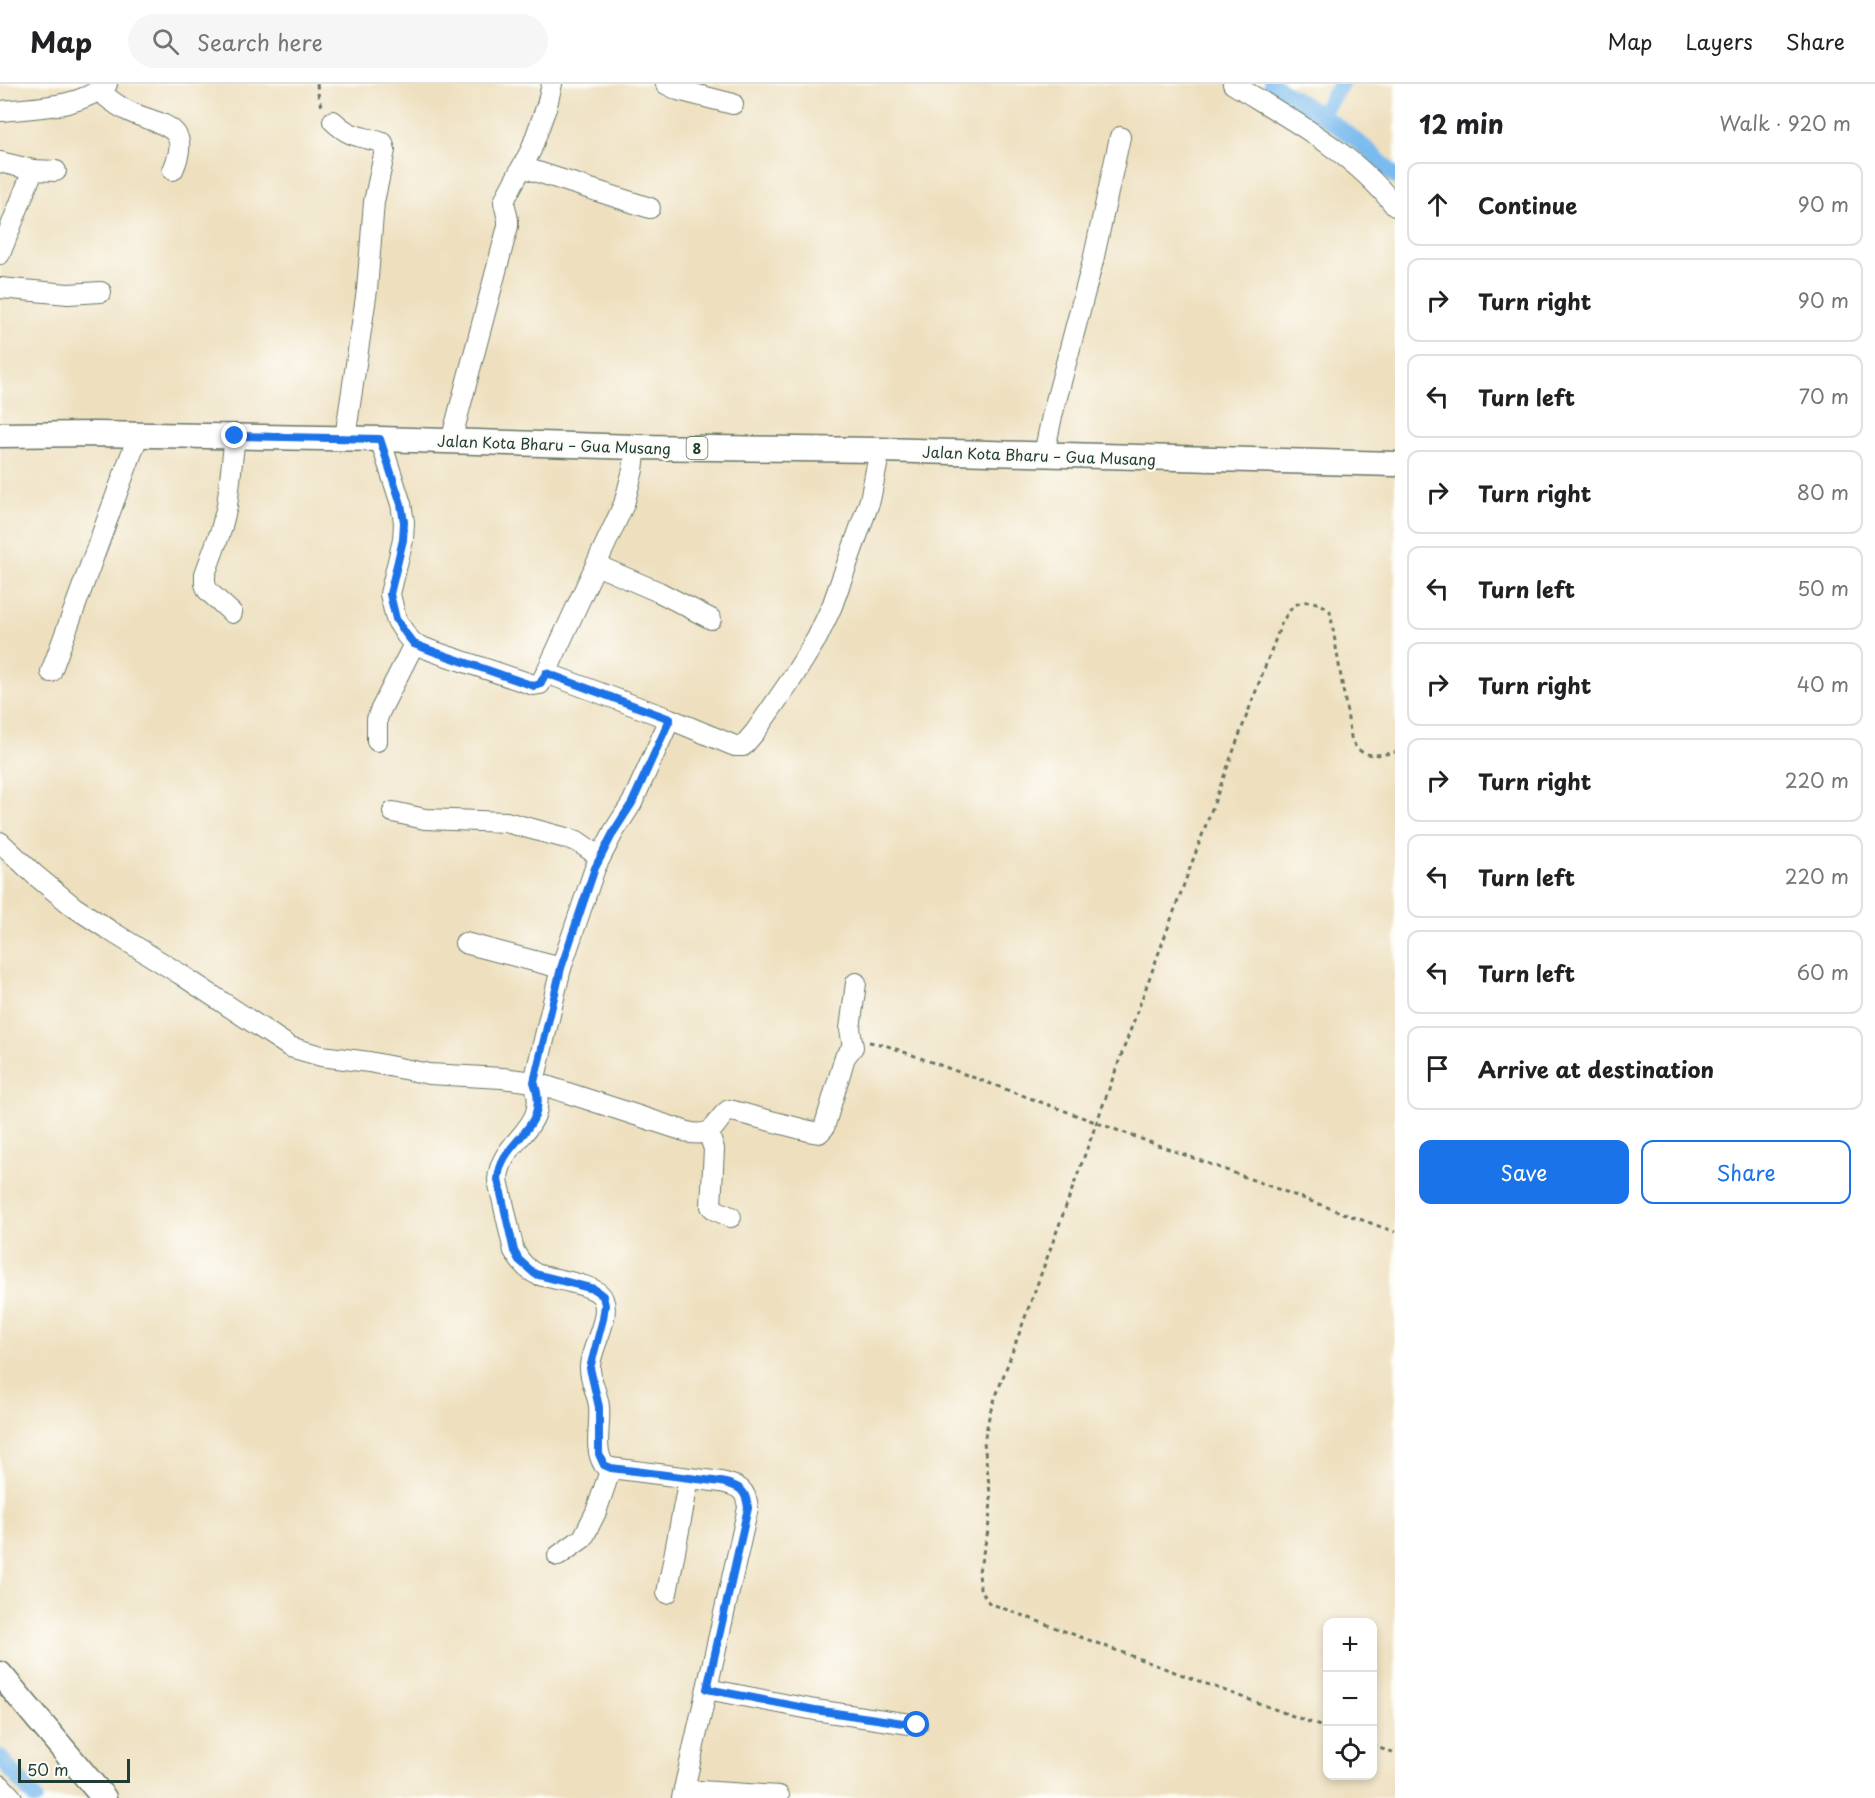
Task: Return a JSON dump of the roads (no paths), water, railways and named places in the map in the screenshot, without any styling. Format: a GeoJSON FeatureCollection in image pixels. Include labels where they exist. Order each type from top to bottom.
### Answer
{"type":"FeatureCollection","features":[{"type":"Feature","properties":{"kind":"main road","name":"Jalan Kota Bharu – Gua Musang"},"geometry":{"type":"LineString","coordinates":[[0,435],[96,434],[345,438],[1395,464]]}},
{"type":"Feature","properties":{"kind":"main road"},"geometry":{"type":"LineString","coordinates":[[0,1674],[104,1798]]}},
{"type":"Feature","properties":{"kind":"street"},"geometry":{"type":"LineString","coordinates":[[451,441],[508,226],[504,202],[539,128],[552,84]]}},
{"type":"Feature","properties":{"kind":"street"},"geometry":{"type":"LineString","coordinates":[[666,84],[678,90],[733,104]]}},
{"type":"Feature","properties":{"kind":"street"},"geometry":{"type":"LineString","coordinates":[[1233,84],[1344,156],[1369,177],[1395,206]]}},
{"type":"Feature","properties":{"kind":"street"},"geometry":{"type":"LineString","coordinates":[[0,111],[59,105],[82,99],[103,87],[125,110],[174,130],[178,146],[176,163],[172,170]]}},
{"type":"Feature","properties":{"kind":"street"},"geometry":{"type":"LineString","coordinates":[[333,121],[355,137],[383,143],[385,150],[374,202],[367,290],[345,438]]}},
{"type":"Feature","properties":{"kind":"street"},"geometry":{"type":"LineString","coordinates":[[1044,454],[1090,273],[1120,137]]}},
{"type":"Feature","properties":{"kind":"street"},"geometry":{"type":"LineString","coordinates":[[0,162],[33,170],[56,171]]}},
{"type":"Feature","properties":{"kind":"street"},"geometry":{"type":"LineString","coordinates":[[522,167],[650,208]]}},
{"type":"Feature","properties":{"kind":"street"},"geometry":{"type":"LineString","coordinates":[[0,254],[3,234],[33,170]]}},
{"type":"Feature","properties":{"kind":"street"},"geometry":{"type":"LineString","coordinates":[[0,288],[68,294],[101,292]]}},
{"type":"Feature","properties":{"kind":"street"},"geometry":{"type":"LineString","coordinates":[[51,672],[138,436]]}},
{"type":"Feature","properties":{"kind":"street"},"geometry":{"type":"LineString","coordinates":[[232,614],[208,591],[205,574],[227,506],[235,436]]}},
{"type":"Feature","properties":{"kind":"street"},"geometry":{"type":"LineString","coordinates":[[380,439],[401,504],[404,522],[403,540],[390,594],[396,619],[414,644],[534,686],[540,684],[546,673],[624,504],[633,470],[636,447]]}},
{"type":"Feature","properties":{"kind":"street"},"geometry":{"type":"LineString","coordinates":[[546,673],[739,747],[743,746],[799,668],[832,606],[870,500],[880,450]]}},
{"type":"Feature","properties":{"kind":"street"},"geometry":{"type":"LineString","coordinates":[[596,565],[658,592],[711,619]]}},
{"type":"Feature","properties":{"kind":"street"},"geometry":{"type":"LineString","coordinates":[[377,741],[377,719],[380,711],[414,644]]}},
{"type":"Feature","properties":{"kind":"street"},"geometry":{"type":"LineString","coordinates":[[670,719],[632,803],[600,857],[561,968],[534,1082],[539,1106],[535,1119],[504,1157],[499,1169],[498,1180],[514,1251],[519,1260],[535,1274],[594,1289],[603,1296],[605,1305],[603,1319],[590,1368],[599,1407],[599,1454],[604,1465],[611,1468],[721,1482],[742,1490],[747,1498],[748,1508],[683,1794],[779,1796]]}},
{"type":"Feature","properties":{"kind":"street"},"geometry":{"type":"LineString","coordinates":[[393,812],[425,819],[506,822],[577,841],[600,857]]}},
{"type":"Feature","properties":{"kind":"street"},"geometry":{"type":"LineString","coordinates":[[0,842],[34,875],[74,907],[290,1047],[321,1056],[369,1062],[429,1074],[534,1082],[691,1133],[708,1132],[729,1110],[819,1133],[824,1128],[845,1057],[853,1047],[850,1029],[856,983]]}},
{"type":"Feature","properties":{"kind":"street"},"geometry":{"type":"LineString","coordinates":[[465,943],[561,968]]}},
{"type":"Feature","properties":{"kind":"street"},"geometry":{"type":"LineString","coordinates":[[708,1132],[714,1149],[711,1206],[731,1217]]}},
{"type":"Feature","properties":{"kind":"street"},"geometry":{"type":"LineString","coordinates":[[558,1556],[583,1538],[596,1512],[611,1468]]}},
{"type":"Feature","properties":{"kind":"street"},"geometry":{"type":"LineString","coordinates":[[667,1593],[689,1478]]}},
{"type":"Feature","properties":{"kind":"street"},"geometry":{"type":"LineString","coordinates":[[707,1689],[815,1710],[917,1725]]}},
{"type":"Feature","properties":{"kind":"street"},"geometry":{"type":"LineString","coordinates":[[0,1785],[12,1798]]}},
{"type":"Feature","properties":{"kind":"waterway"},"geometry":{"type":"LineString","coordinates":[[1271,84],[1352,137],[1395,177]]}},
{"type":"Feature","properties":{"kind":"waterway"},"geometry":{"type":"LineString","coordinates":[[1321,114],[1341,84]]}},
{"type":"Feature","properties":{"kind":"waterway"},"geometry":{"type":"LineString","coordinates":[[0,1757],[35,1798]]}}]}
